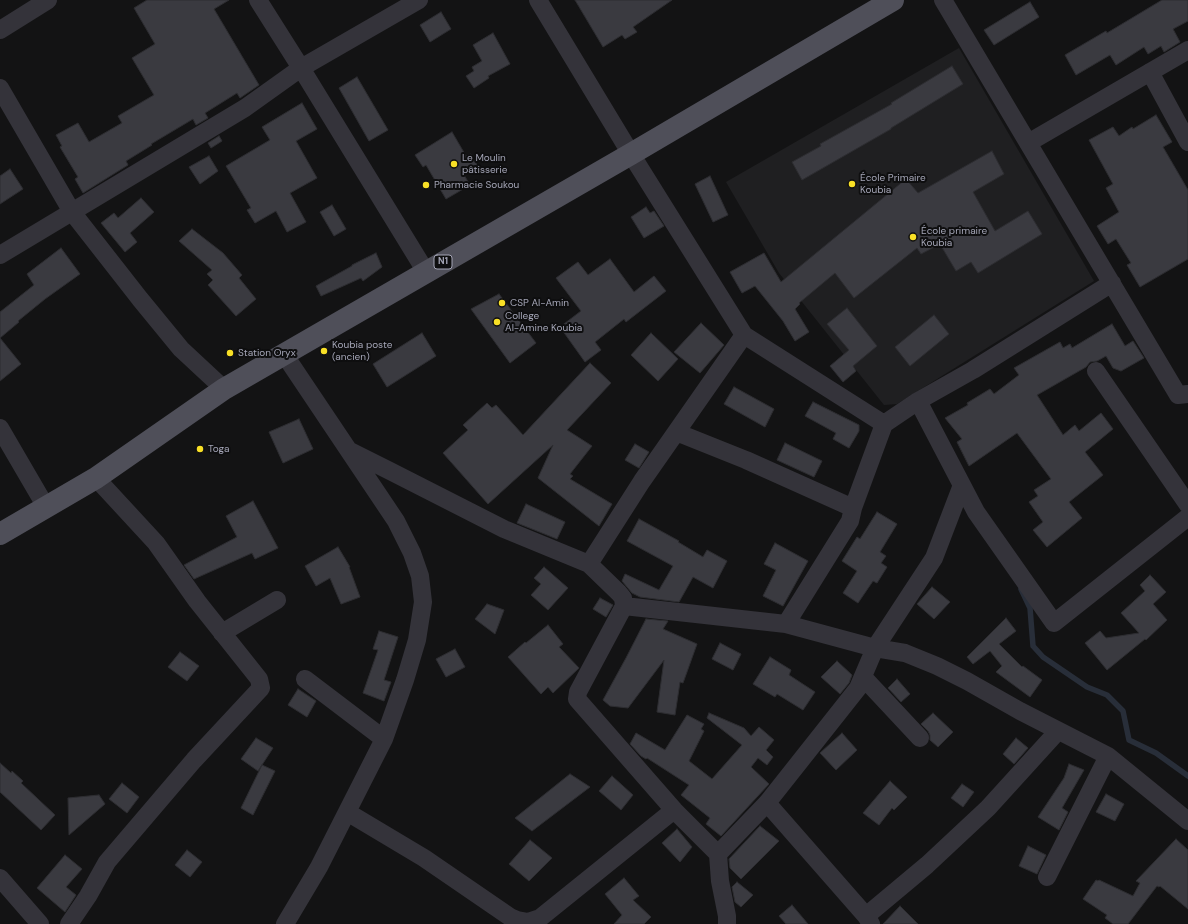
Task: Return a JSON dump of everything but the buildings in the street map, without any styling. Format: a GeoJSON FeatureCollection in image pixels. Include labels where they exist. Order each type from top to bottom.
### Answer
{"type":"FeatureCollection","features":[{"type":"Feature","properties":{"kind":"main road","name":"N1"},"geometry":{"type":"LineString","coordinates":[[0,534],[96,478],[224,389],[631,154],[893,0]]}},
{"type":"Feature","properties":{"kind":"street"},"geometry":{"type":"LineString","coordinates":[[0,30],[48,0]]}},
{"type":"Feature","properties":{"kind":"street"},"geometry":{"type":"LineString","coordinates":[[258,0],[426,272]]}},
{"type":"Feature","properties":{"kind":"street"},"geometry":{"type":"LineString","coordinates":[[0,255],[244,108],[301,68],[419,0]]}},
{"type":"Feature","properties":{"kind":"street"},"geometry":{"type":"LineString","coordinates":[[538,0],[631,154],[744,335],[884,424]]}},
{"type":"Feature","properties":{"kind":"street"},"geometry":{"type":"LineString","coordinates":[[943,0],[1178,395],[1188,394]]}},
{"type":"Feature","properties":{"kind":"street"},"geometry":{"type":"LineString","coordinates":[[1028,143],[1188,50]]}},
{"type":"Feature","properties":{"kind":"street"},"geometry":{"type":"LineString","coordinates":[[1150,72],[1188,142]]}},
{"type":"Feature","properties":{"kind":"street"},"geometry":{"type":"LineString","coordinates":[[0,88],[72,212],[140,299],[181,348],[224,389]]}},
{"type":"Feature","properties":{"kind":"street"},"geometry":{"type":"LineString","coordinates":[[786,624],[850,521],[853,508],[884,424],[918,401],[973,370],[1112,283]]}},
{"type":"Feature","properties":{"kind":"street"},"geometry":{"type":"LineString","coordinates":[[589,564],[642,481],[744,335]]}},
{"type":"Feature","properties":{"kind":"street"},"geometry":{"type":"LineString","coordinates":[[284,354],[396,521],[412,553],[420,576],[422,602],[417,640],[405,680],[384,739],[319,867],[285,924]]}},
{"type":"Feature","properties":{"kind":"street"},"geometry":{"type":"LineString","coordinates":[[1096,371],[1188,505]]}},
{"type":"Feature","properties":{"kind":"street"},"geometry":{"type":"LineString","coordinates":[[918,401],[976,512],[1054,623],[1188,517]]}},
{"type":"Feature","properties":{"kind":"street"},"geometry":{"type":"LineString","coordinates":[[0,428],[46,507]]}},
{"type":"Feature","properties":{"kind":"street"},"geometry":{"type":"LineString","coordinates":[[676,432],[746,460],[853,508]]}},
{"type":"Feature","properties":{"kind":"street"},"geometry":{"type":"LineString","coordinates":[[350,452],[397,474],[504,529],[589,564],[623,598],[624,606],[578,692],[577,699],[674,810],[718,854],[720,881],[727,924]]}},
{"type":"Feature","properties":{"kind":"street"},"geometry":{"type":"LineString","coordinates":[[69,924],[88,896],[107,862],[194,760],[262,688],[259,679],[222,633],[156,543],[96,478]]}},
{"type":"Feature","properties":{"kind":"street"},"geometry":{"type":"LineString","coordinates":[[718,854],[767,803],[858,688],[875,648],[934,558],[962,485]]}},
{"type":"Feature","properties":{"kind":"street"},"geometry":{"type":"LineString","coordinates":[[222,633],[277,600]]}},
{"type":"Feature","properties":{"kind":"street"},"geometry":{"type":"LineString","coordinates":[[624,606],[786,624],[875,648],[905,653],[937,666],[967,681],[1020,711],[1108,756],[1188,821]]}},
{"type":"Feature","properties":{"kind":"street"},"geometry":{"type":"LineString","coordinates":[[863,677],[920,738]]}},
{"type":"Feature","properties":{"kind":"street"},"geometry":{"type":"LineString","coordinates":[[305,680],[384,739]]}},
{"type":"Feature","properties":{"kind":"street"},"geometry":{"type":"LineString","coordinates":[[767,803],[869,920],[988,808],[1058,731]]}},
{"type":"Feature","properties":{"kind":"street"},"geometry":{"type":"LineString","coordinates":[[1047,877],[1108,756]]}},
{"type":"Feature","properties":{"kind":"street"},"geometry":{"type":"LineString","coordinates":[[347,812],[424,858],[510,917],[528,922],[540,918],[674,810]]}},
{"type":"Feature","properties":{"kind":"street"},"geometry":{"type":"LineString","coordinates":[[0,878],[40,924]]}},
{"type":"Feature","properties":{"kind":"shaded area","name":"École primaire Koubia"},"geometry":{"type":"Polygon","coordinates":[[[959,48],[1094,281],[897,404],[884,405],[779,273],[726,182],[959,48]]]}},
{"type":"Feature","properties":{"kind":"waterway"},"geometry":{"type":"LineString","coordinates":[[1021,589],[1030,608],[1033,646],[1043,657],[1087,687],[1107,695],[1123,711],[1129,740],[1156,753],[1188,776]]}},
{"type":"Feature","properties":{"kind":"place","name":"Le Moulin pâtisserie"},"geometry":{"type":"Point","coordinates":[454,164]}},
{"type":"Feature","properties":{"kind":"place","name":"École Primaire Koubia"},"geometry":{"type":"Point","coordinates":[852,184]}},
{"type":"Feature","properties":{"kind":"place","name":"Pharmacie Soukou"},"geometry":{"type":"Point","coordinates":[426,185]}},
{"type":"Feature","properties":{"kind":"place","name":"École primaire Koubia"},"geometry":{"type":"Point","coordinates":[913,237]}},
{"type":"Feature","properties":{"kind":"place","name":"CSP Al-Amin"},"geometry":{"type":"Point","coordinates":[502,303]}},
{"type":"Feature","properties":{"kind":"place","name":"College Al-Amine Koubia"},"geometry":{"type":"Point","coordinates":[497,322]}},
{"type":"Feature","properties":{"kind":"place","name":"Koubia poste (ancien)"},"geometry":{"type":"Point","coordinates":[324,351]}},
{"type":"Feature","properties":{"kind":"place","name":"Station Oryx"},"geometry":{"type":"Point","coordinates":[230,353]}},
{"type":"Feature","properties":{"kind":"place","name":"Toga"},"geometry":{"type":"Point","coordinates":[200,449]}}]}
